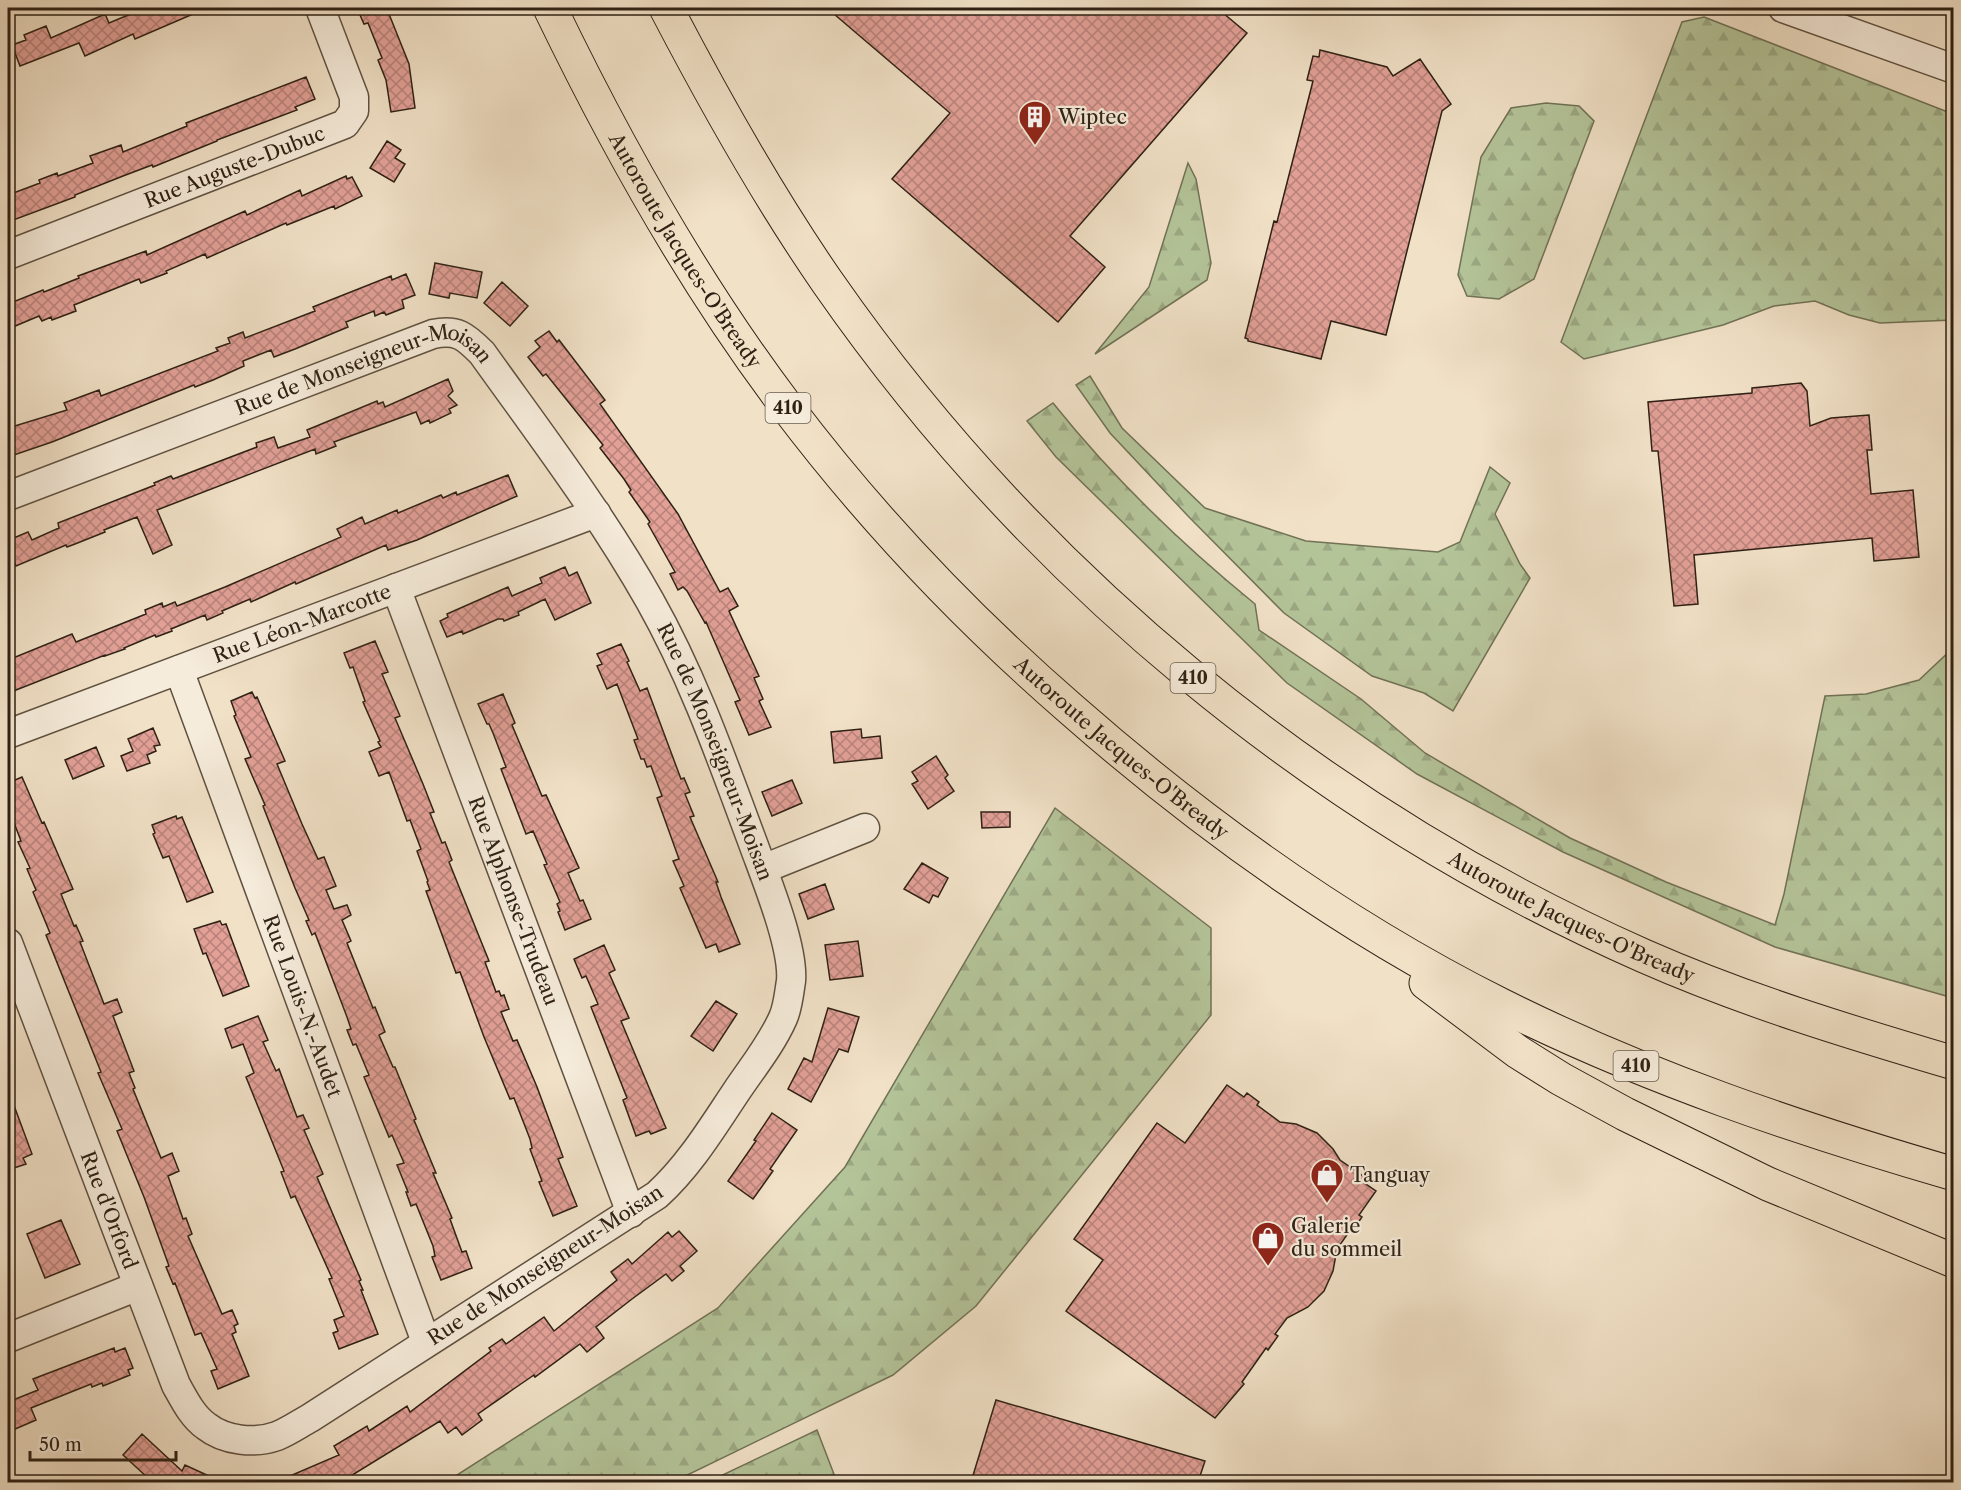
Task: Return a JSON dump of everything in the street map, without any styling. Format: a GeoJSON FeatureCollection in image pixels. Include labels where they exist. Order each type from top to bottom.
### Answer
{"type":"FeatureCollection","features":[{"type":"Feature","properties":{"kind":"highway","name":"Autoroute Jacques-O'Bready"},"geometry":{"type":"LineString","coordinates":[[550,8],[628,161],[668,229],[709,296],[785,405],[868,507],[963,610],[1086,723],[1212,825],[1338,912],[1464,986],[1590,1047],[1745,1107],[1953,1174]]}},
{"type":"Feature","properties":{"kind":"highway","name":"Autoroute Jacques-O'Bready"},"geometry":{"type":"LineString","coordinates":[[666,8],[729,126],[770,194],[875,348],[943,432],[1028,526],[1091,588],[1172,660],[1276,742],[1371,808],[1448,855],[1549,911],[1644,956],[1719,987],[1820,1023],[1953,1063]]}},
{"type":"Feature","properties":{"kind":"highway"},"geometry":{"type":"LineString","coordinates":[[1338,912],[1478,1023],[1561,1079],[1639,1121],[1743,1172],[1854,1221],[1953,1261]]}},
{"type":"Feature","properties":{"kind":"street","name":"Rue Auguste-Dubuc"},"geometry":{"type":"LineString","coordinates":[[8,255],[345,124],[354,111],[354,97],[320,8]]}},
{"type":"Feature","properties":{"kind":"street"},"geometry":{"type":"LineString","coordinates":[[1783,8],[1953,69]]}},
{"type":"Feature","properties":{"kind":"street","name":"Rue de Monseigneur-Moisan"},"geometry":{"type":"LineString","coordinates":[[8,496],[433,334],[455,332],[470,340],[482,352],[596,513],[651,602],[677,653],[712,735],[762,870],[790,959],[791,977],[784,1016],[771,1041],[685,1167],[657,1195],[293,1428],[277,1436],[249,1441]]}},
{"type":"Feature","properties":{"kind":"street","name":"Rue Léon-Marcotte"},"geometry":{"type":"LineString","coordinates":[[8,735],[596,513]]}},
{"type":"Feature","properties":{"kind":"street","name":"Rue Alphonse-Trudeau"},"geometry":{"type":"LineString","coordinates":[[396,588],[632,1213]]}},
{"type":"Feature","properties":{"kind":"street","name":"Rue Louis-N.-Audet"},"geometry":{"type":"LineString","coordinates":[[179,670],[426,1342]]}},
{"type":"Feature","properties":{"kind":"street"},"geometry":{"type":"LineString","coordinates":[[762,870],[865,828]]}},
{"type":"Feature","properties":{"kind":"street","name":"Rue d'Orford"},"geometry":{"type":"LineString","coordinates":[[8,943],[176,1385],[194,1414],[206,1426],[218,1433],[249,1441]]}},
{"type":"Feature","properties":{"kind":"street"},"geometry":{"type":"LineString","coordinates":[[8,1338],[138,1286]]}},
{"type":"Feature","properties":{"kind":"green space"},"geometry":{"type":"Polygon","coordinates":[[[1704,17],[1953,114],[1953,320],[1880,323],[1849,315],[1815,301],[1774,306],[1723,325],[1584,359],[1561,342],[1682,22],[1704,17]]]}},
{"type":"Feature","properties":{"kind":"green space"},"geometry":{"type":"Polygon","coordinates":[[[1546,103],[1579,106],[1594,121],[1534,279],[1499,299],[1467,296],[1458,275],[1481,157],[1511,108],[1546,103]]]}},
{"type":"Feature","properties":{"kind":"green space"},"geometry":{"type":"Polygon","coordinates":[[[1188,163],[1196,179],[1211,263],[1207,280],[1095,354],[1149,287],[1188,163]]]}},
{"type":"Feature","properties":{"kind":"green space"},"geometry":{"type":"Polygon","coordinates":[[[1090,376],[1122,428],[1205,508],[1306,541],[1438,552],[1460,542],[1490,467],[1510,483],[1495,514],[1520,564],[1530,578],[1453,711],[1424,693],[1372,676],[1284,613],[1110,433],[1076,385],[1090,376]]]}},
{"type":"Feature","properties":{"kind":"green space"},"geometry":{"type":"Polygon","coordinates":[[[1053,403],[1148,509],[1255,604],[1259,630],[1361,699],[1425,753],[1570,838],[1666,882],[1775,925],[1784,894],[1825,696],[1866,694],[1919,680],[1953,648],[1953,998],[1775,947],[1563,852],[1417,774],[1287,683],[1056,457],[1027,421],[1053,403]]]}},
{"type":"Feature","properties":{"kind":"green space"},"geometry":{"type":"Polygon","coordinates":[[[1055,808],[1211,928],[1211,1015],[976,1306],[893,1375],[673,1482],[446,1482],[718,1308],[845,1167],[1055,808]]]}},
{"type":"Feature","properties":{"kind":"green space"},"geometry":{"type":"Polygon","coordinates":[[[817,1430],[837,1482],[708,1482],[817,1430]]]}},
{"type":"Feature","properties":{"kind":"building"},"geometry":{"type":"Polygon","coordinates":[[[145,8],[207,8],[135,39],[133,34],[85,56],[79,43],[20,66],[12,45],[26,40],[24,35],[46,26],[51,38],[105,14],[109,23],[145,8]]]}},
{"type":"Feature","properties":{"kind":"building"},"geometry":{"type":"Polygon","coordinates":[[[357,8],[404,8],[389,14],[409,64],[415,108],[391,112],[386,80],[378,60],[382,58],[368,23],[364,24],[357,8]]]}},
{"type":"Feature","properties":{"kind":"building","name":"Wiptec"},"geometry":{"type":"Polygon","coordinates":[[[827,8],[1217,8],[1247,33],[1070,236],[1105,267],[1058,322],[892,179],[950,113],[827,8]]]}},
{"type":"Feature","properties":{"kind":"building"},"geometry":{"type":"Polygon","coordinates":[[[1320,50],[1387,67],[1393,76],[1420,59],[1451,104],[1442,111],[1386,335],[1331,321],[1321,359],[1248,341],[1245,338],[1274,221],[1277,222],[1313,81],[1307,80],[1313,56],[1319,57],[1320,50]]]}},
{"type":"Feature","properties":{"kind":"building"},"geometry":{"type":"Polygon","coordinates":[[[306,77],[315,99],[295,107],[297,110],[8,222],[8,195],[40,183],[39,180],[57,173],[58,176],[93,163],[90,156],[121,145],[123,152],[187,126],[186,123],[306,77]]]}},
{"type":"Feature","properties":{"kind":"building"},"geometry":{"type":"Polygon","coordinates":[[[387,141],[401,150],[395,158],[405,164],[394,182],[370,168],[387,141]]]}},
{"type":"Feature","properties":{"kind":"building"},"geometry":{"type":"Polygon","coordinates":[[[346,176],[347,179],[352,177],[362,196],[335,209],[334,206],[287,225],[286,223],[207,258],[205,254],[141,283],[139,279],[74,305],[76,311],[52,320],[51,317],[42,321],[39,316],[8,329],[8,304],[146,251],[147,255],[245,211],[247,215],[300,190],[302,196],[346,176]]]}},
{"type":"Feature","properties":{"kind":"building"},"geometry":{"type":"Polygon","coordinates":[[[435,263],[482,272],[477,298],[450,293],[449,298],[429,294],[435,263]]]}},
{"type":"Feature","properties":{"kind":"building"},"geometry":{"type":"Polygon","coordinates":[[[406,274],[415,295],[402,300],[404,308],[386,315],[384,312],[375,316],[374,311],[346,322],[348,327],[295,349],[274,357],[271,350],[243,361],[244,366],[213,380],[195,387],[194,385],[52,442],[8,457],[8,428],[67,410],[64,403],[99,390],[101,396],[218,351],[216,348],[230,343],[228,338],[243,332],[245,338],[315,311],[313,307],[391,276],[392,280],[406,274]]]}},
{"type":"Feature","properties":{"kind":"building"},"geometry":{"type":"Polygon","coordinates":[[[502,282],[528,306],[510,326],[484,303],[502,282]]]}},
{"type":"Feature","properties":{"kind":"building"},"geometry":{"type":"Polygon","coordinates":[[[549,331],[557,342],[559,340],[605,400],[600,404],[678,514],[720,592],[728,588],[738,606],[729,611],[759,676],[754,678],[763,699],[759,701],[771,727],[749,735],[735,702],[740,700],[706,622],[687,591],[683,587],[678,590],[670,574],[675,572],[648,524],[650,522],[629,492],[631,490],[624,479],[600,448],[603,445],[546,374],[543,376],[528,357],[540,347],[535,341],[549,331]]]}},
{"type":"Feature","properties":{"kind":"building"},"geometry":{"type":"Polygon","coordinates":[[[448,379],[453,391],[448,396],[457,405],[449,409],[451,413],[430,423],[429,420],[421,424],[416,412],[334,442],[336,446],[316,454],[315,449],[157,510],[172,545],[153,554],[137,517],[104,530],[105,532],[16,566],[9,549],[12,548],[9,540],[28,532],[32,540],[59,528],[58,523],[155,485],[154,483],[171,476],[173,479],[257,447],[256,443],[274,437],[278,448],[310,437],[307,430],[377,401],[378,404],[383,402],[385,407],[448,379]]]}},
{"type":"Feature","properties":{"kind":"building"},"geometry":{"type":"Polygon","coordinates":[[[1801,383],[1807,391],[1810,426],[1831,418],[1869,415],[1872,450],[1867,450],[1871,494],[1913,490],[1919,557],[1874,561],[1872,538],[1694,555],[1698,604],[1674,606],[1658,451],[1652,451],[1648,402],[1752,393],[1752,388],[1801,383]]]}},
{"type":"Feature","properties":{"kind":"building"},"geometry":{"type":"Polygon","coordinates":[[[508,475],[517,496],[417,540],[388,550],[386,545],[251,602],[250,599],[207,620],[205,615],[171,629],[172,631],[156,637],[155,635],[125,649],[11,692],[8,684],[8,660],[72,634],[76,642],[146,614],[145,610],[162,603],[163,607],[175,602],[177,606],[225,587],[341,537],[337,529],[362,517],[365,524],[397,510],[398,513],[441,495],[443,498],[456,492],[457,495],[508,475]]]}},
{"type":"Feature","properties":{"kind":"building"},"geometry":{"type":"Polygon","coordinates":[[[565,567],[569,576],[577,572],[591,603],[555,620],[545,599],[518,612],[519,615],[504,621],[498,619],[463,634],[462,631],[447,637],[440,621],[448,617],[447,614],[508,587],[512,596],[542,583],[540,578],[565,567]]]}},
{"type":"Feature","properties":{"kind":"building"},"geometry":{"type":"Polygon","coordinates":[[[375,641],[388,672],[382,674],[400,716],[395,718],[434,812],[430,813],[442,843],[445,842],[452,860],[449,862],[489,961],[485,962],[496,992],[499,991],[501,996],[504,995],[509,1009],[501,1012],[513,1041],[517,1040],[563,1157],[558,1159],[577,1206],[553,1216],[539,1182],[542,1181],[530,1149],[532,1148],[530,1139],[514,1098],[510,1099],[460,972],[456,973],[426,891],[430,890],[428,881],[417,851],[421,849],[410,820],[407,821],[389,772],[379,776],[369,752],[381,747],[378,742],[380,741],[363,702],[365,701],[353,667],[350,668],[344,653],[375,641]]]}},
{"type":"Feature","properties":{"kind":"building"},"geometry":{"type":"Polygon","coordinates":[[[621,644],[640,691],[647,688],[681,779],[684,778],[690,792],[685,794],[694,816],[690,817],[718,882],[716,882],[721,897],[740,944],[719,952],[716,944],[706,948],[680,888],[684,886],[673,861],[679,859],[657,798],[662,796],[651,766],[647,767],[644,759],[641,759],[634,740],[638,739],[617,684],[607,689],[597,666],[602,664],[597,654],[621,644]]]}},
{"type":"Feature","properties":{"kind":"building"},"geometry":{"type":"Polygon","coordinates":[[[252,692],[255,698],[257,697],[285,761],[277,764],[302,824],[318,859],[324,857],[336,886],[326,890],[334,909],[347,905],[351,915],[342,920],[351,941],[347,943],[385,1032],[379,1035],[416,1119],[414,1120],[436,1173],[433,1173],[452,1218],[450,1219],[462,1252],[466,1251],[472,1268],[441,1280],[432,1257],[435,1256],[433,1246],[416,1204],[411,1206],[397,1165],[404,1163],[392,1135],[389,1137],[364,1077],[369,1075],[356,1044],[353,1045],[347,1030],[351,1029],[347,1017],[315,933],[312,935],[306,921],[309,920],[245,759],[251,757],[234,716],[236,715],[231,701],[252,692]]]}},
{"type":"Feature","properties":{"kind":"building"},"geometry":{"type":"Polygon","coordinates":[[[503,694],[515,723],[512,725],[542,796],[546,795],[579,868],[568,873],[591,919],[565,930],[558,912],[560,911],[557,904],[560,902],[544,865],[547,864],[533,831],[526,834],[501,769],[506,767],[489,724],[478,704],[503,694]]]}},
{"type":"Feature","properties":{"kind":"building"},"geometry":{"type":"Polygon","coordinates":[[[153,728],[160,745],[154,746],[156,751],[147,755],[150,763],[127,771],[121,756],[133,751],[128,739],[153,728]]]}},
{"type":"Feature","properties":{"kind":"building"},"geometry":{"type":"Polygon","coordinates":[[[861,729],[862,738],[880,736],[882,758],[834,763],[831,732],[861,729]]]}},
{"type":"Feature","properties":{"kind":"building"},"geometry":{"type":"Polygon","coordinates":[[[96,747],[104,766],[73,779],[65,760],[96,747]]]}},
{"type":"Feature","properties":{"kind":"building"},"geometry":{"type":"Polygon","coordinates":[[[936,756],[948,775],[945,778],[954,791],[928,809],[912,784],[918,781],[912,772],[936,756]]]}},
{"type":"Feature","properties":{"kind":"building"},"geometry":{"type":"Polygon","coordinates":[[[22,777],[73,889],[61,894],[83,941],[80,942],[104,1004],[117,999],[122,1012],[113,1016],[134,1071],[129,1073],[135,1088],[133,1089],[161,1158],[172,1153],[179,1171],[168,1176],[183,1219],[186,1218],[192,1234],[188,1236],[222,1314],[232,1310],[238,1324],[234,1326],[236,1332],[232,1334],[249,1376],[218,1389],[211,1371],[217,1369],[201,1333],[195,1335],[175,1283],[173,1284],[166,1267],[169,1266],[117,1131],[122,1129],[98,1073],[101,1072],[46,935],[50,933],[33,892],[36,890],[27,869],[30,868],[18,842],[21,841],[8,807],[8,783],[22,777]]]}},
{"type":"Feature","properties":{"kind":"building"},"geometry":{"type":"Polygon","coordinates":[[[792,780],[802,803],[772,816],[762,792],[792,780]]]}},
{"type":"Feature","properties":{"kind":"building"},"geometry":{"type":"Polygon","coordinates":[[[981,812],[1010,812],[1010,827],[982,828],[981,812]]]}},
{"type":"Feature","properties":{"kind":"building"},"geometry":{"type":"Polygon","coordinates":[[[176,816],[177,819],[182,817],[213,892],[187,902],[169,856],[163,858],[153,834],[155,833],[152,825],[176,816]]]}},
{"type":"Feature","properties":{"kind":"building"},"geometry":{"type":"Polygon","coordinates":[[[922,863],[948,878],[938,897],[933,895],[929,903],[904,889],[922,863]]]}},
{"type":"Feature","properties":{"kind":"building"},"geometry":{"type":"Polygon","coordinates":[[[825,884],[834,909],[808,919],[799,894],[825,884]]]}},
{"type":"Feature","properties":{"kind":"building"},"geometry":{"type":"Polygon","coordinates":[[[220,921],[222,925],[226,924],[249,986],[223,996],[194,929],[220,921]]]}},
{"type":"Feature","properties":{"kind":"building"},"geometry":{"type":"Polygon","coordinates":[[[858,941],[863,976],[830,980],[825,945],[858,941]]]}},
{"type":"Feature","properties":{"kind":"building"},"geometry":{"type":"Polygon","coordinates":[[[604,945],[615,970],[609,973],[629,1018],[621,1021],[666,1128],[651,1134],[649,1131],[636,1136],[623,1100],[627,1098],[591,1007],[598,1004],[586,976],[582,978],[574,959],[604,945]]]}},
{"type":"Feature","properties":{"kind":"building"},"geometry":{"type":"Polygon","coordinates":[[[716,1001],[737,1014],[713,1051],[691,1036],[716,1001]]]}},
{"type":"Feature","properties":{"kind":"building"},"geometry":{"type":"Polygon","coordinates":[[[828,1008],[859,1017],[848,1052],[839,1049],[811,1102],[788,1089],[804,1058],[812,1062],[828,1008]]]}},
{"type":"Feature","properties":{"kind":"building"},"geometry":{"type":"Polygon","coordinates":[[[258,1016],[268,1040],[263,1042],[276,1071],[279,1069],[297,1117],[303,1115],[309,1128],[304,1130],[323,1174],[317,1177],[361,1280],[359,1281],[363,1290],[361,1290],[378,1334],[339,1349],[333,1333],[338,1331],[334,1320],[344,1316],[329,1279],[332,1278],[295,1196],[291,1198],[281,1172],[284,1171],[246,1077],[254,1073],[243,1044],[232,1048],[225,1029],[258,1016]]]}},
{"type":"Feature","properties":{"kind":"building"},"geometry":{"type":"Polygon","coordinates":[[[1227,1085],[1244,1097],[1247,1093],[1259,1102],[1257,1105],[1280,1122],[1296,1124],[1317,1133],[1333,1149],[1340,1160],[1366,1178],[1363,1182],[1376,1191],[1359,1215],[1362,1217],[1337,1249],[1333,1271],[1324,1291],[1308,1307],[1287,1318],[1275,1334],[1278,1336],[1268,1350],[1266,1348],[1242,1382],[1244,1384],[1215,1418],[1066,1311],[1103,1260],[1074,1239],[1157,1123],[1185,1143],[1227,1085]]]}},
{"type":"Feature","properties":{"kind":"building"},"geometry":{"type":"Polygon","coordinates":[[[8,1093],[32,1154],[23,1158],[26,1164],[8,1170],[8,1093]]]}},
{"type":"Feature","properties":{"kind":"building"},"geometry":{"type":"Polygon","coordinates":[[[772,1113],[797,1130],[770,1169],[773,1171],[753,1199],[728,1181],[772,1113]]]}},
{"type":"Feature","properties":{"kind":"building"},"geometry":{"type":"Polygon","coordinates":[[[61,1220],[80,1264],[45,1278],[27,1234],[61,1220]]]}},
{"type":"Feature","properties":{"kind":"building"},"geometry":{"type":"Polygon","coordinates":[[[679,1231],[697,1251],[680,1266],[684,1271],[672,1281],[666,1274],[632,1299],[596,1327],[604,1338],[587,1352],[580,1344],[478,1414],[482,1420],[462,1435],[456,1427],[448,1433],[440,1421],[341,1482],[276,1482],[339,1455],[334,1446],[367,1426],[369,1431],[407,1406],[410,1412],[491,1351],[489,1348],[502,1339],[506,1344],[544,1317],[554,1331],[617,1280],[611,1272],[628,1259],[632,1264],[668,1232],[672,1237],[679,1231]]]}},
{"type":"Feature","properties":{"kind":"building"},"geometry":{"type":"Polygon","coordinates":[[[114,1348],[115,1352],[125,1348],[133,1368],[128,1370],[130,1375],[103,1386],[102,1383],[92,1387],[91,1384],[31,1408],[36,1420],[8,1432],[8,1402],[38,1390],[33,1379],[114,1348]]]}},
{"type":"Feature","properties":{"kind":"building"},"geometry":{"type":"Polygon","coordinates":[[[996,1400],[1205,1461],[1198,1482],[971,1482],[996,1400]]]}},
{"type":"Feature","properties":{"kind":"building"},"geometry":{"type":"Polygon","coordinates":[[[142,1434],[182,1471],[185,1465],[222,1482],[177,1482],[167,1477],[158,1482],[150,1476],[148,1478],[123,1455],[142,1434]]]}},
{"type":"Feature","properties":{"kind":"place","name":"Wiptec"},"geometry":{"type":"Point","coordinates":[1035,146]}},
{"type":"Feature","properties":{"kind":"place","name":"Tanguay"},"geometry":{"type":"Point","coordinates":[1327,1204]}},
{"type":"Feature","properties":{"kind":"place","name":"Galerie du sommeil"},"geometry":{"type":"Point","coordinates":[1268,1267]}}]}
